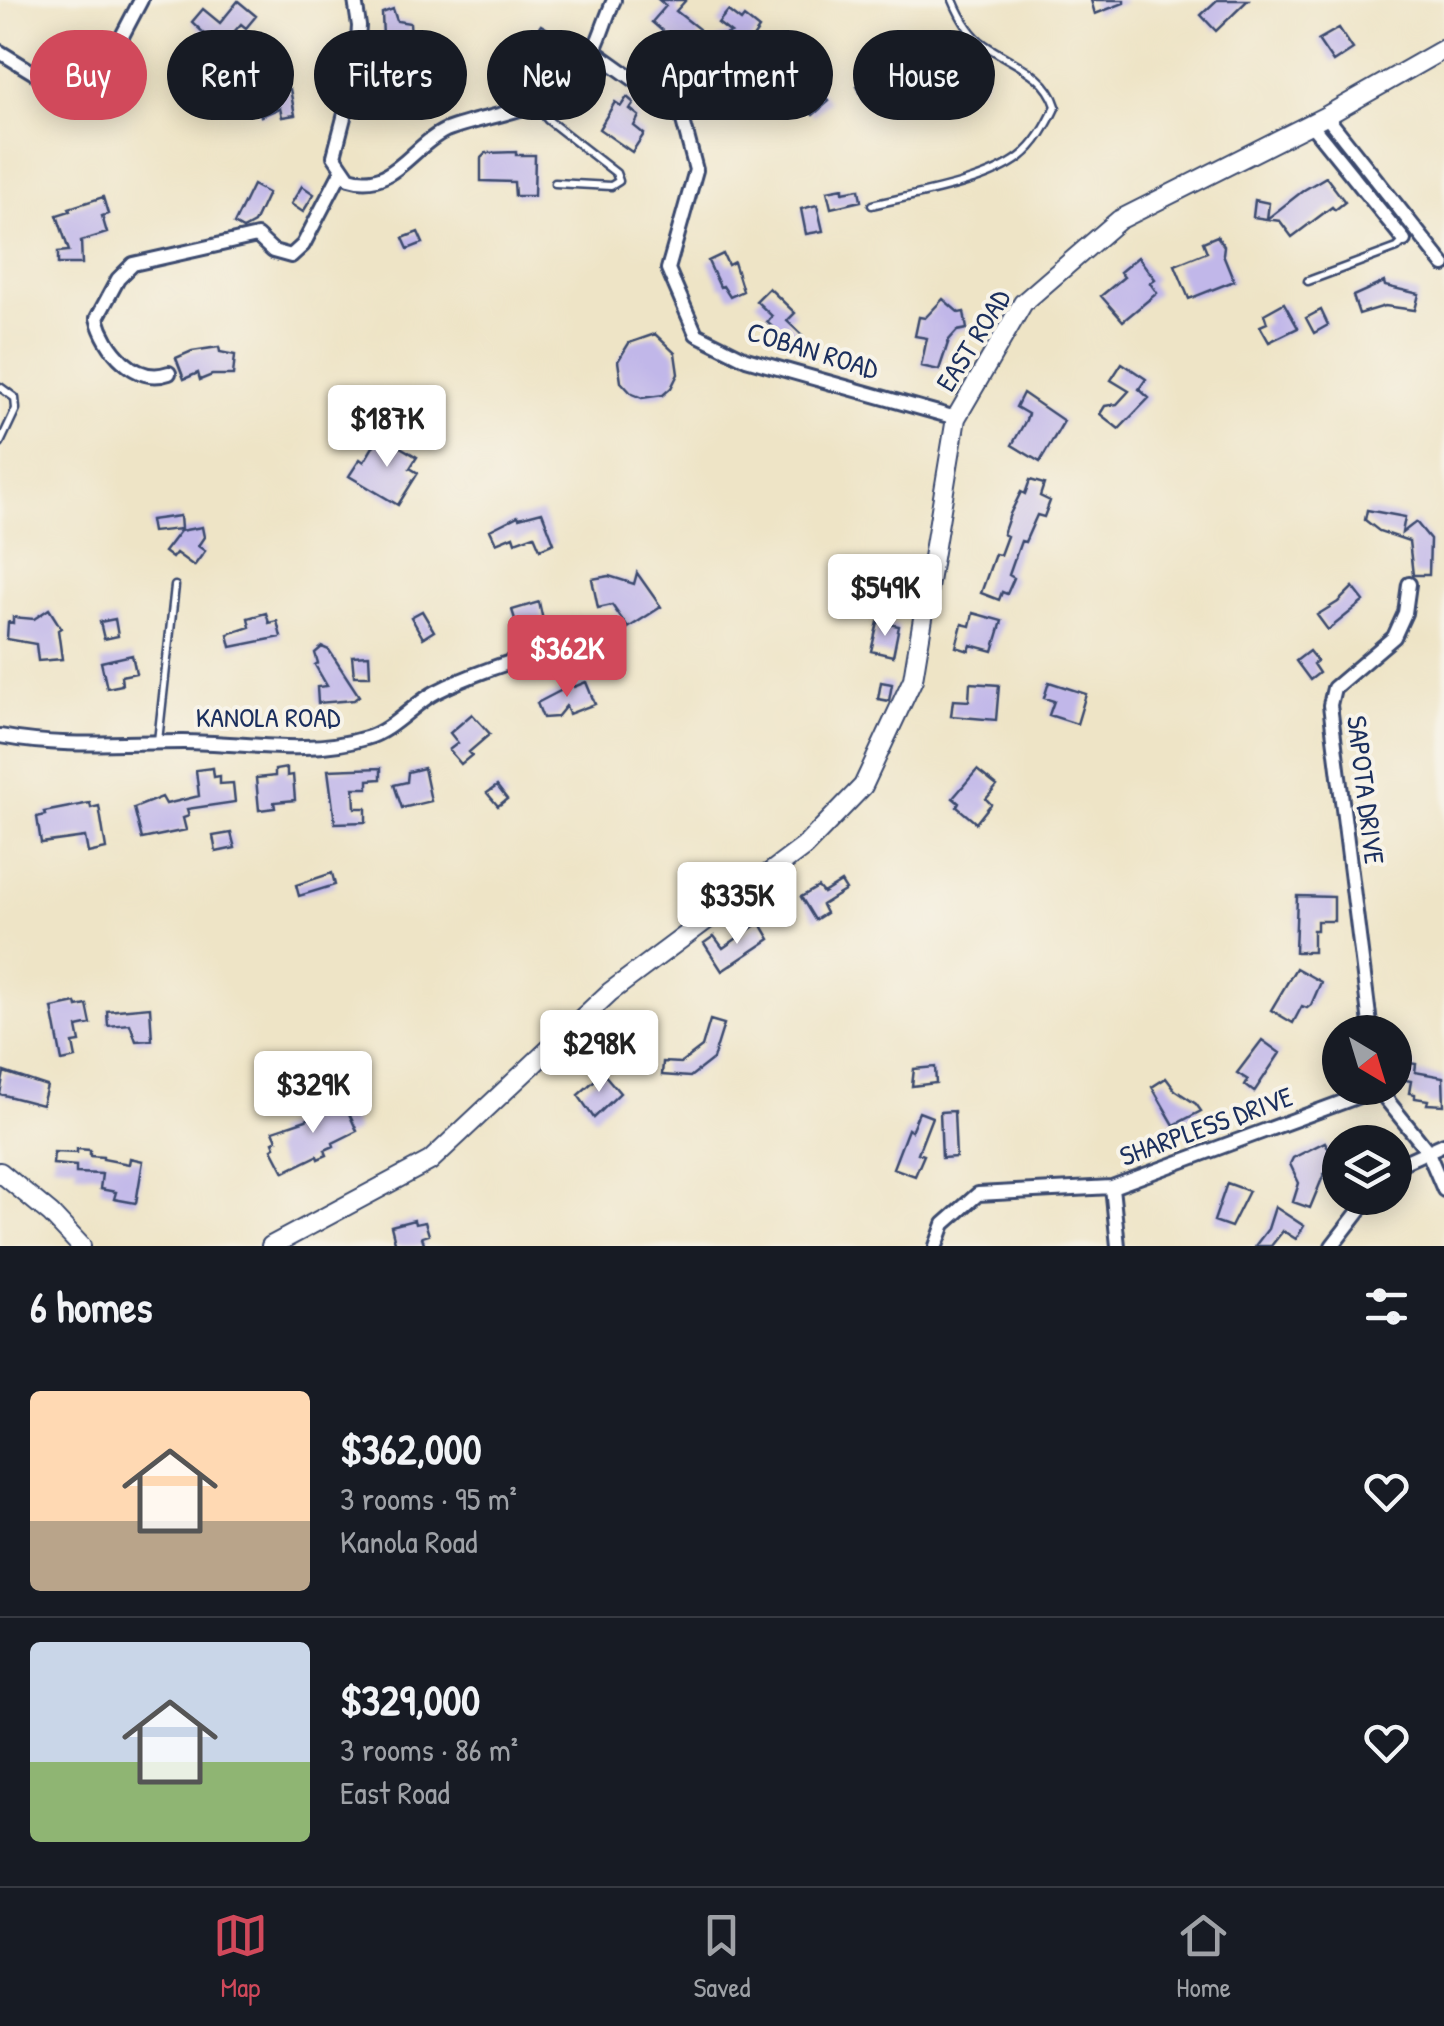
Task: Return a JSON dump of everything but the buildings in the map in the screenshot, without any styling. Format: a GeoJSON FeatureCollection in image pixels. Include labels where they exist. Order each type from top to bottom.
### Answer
{"type":"FeatureCollection","features":[{"type":"Feature","properties":{"kind":"street"},"geometry":{"type":"LineString","coordinates":[[0,52],[65,92],[82,93],[100,78],[141,0]]}},
{"type":"Feature","properties":{"kind":"street"},"geometry":{"type":"LineString","coordinates":[[355,0],[359,26],[356,71],[334,146],[342,172],[359,181],[380,180],[400,168],[433,136],[487,117]]}},
{"type":"Feature","properties":{"kind":"street"},"geometry":{"type":"LineString","coordinates":[[602,30],[614,0]]}},
{"type":"Feature","properties":{"kind":"street","name":"EAST ROAD"},"geometry":{"type":"LineString","coordinates":[[272,1246],[430,1161],[610,992],[804,847],[863,786],[913,679],[956,418],[1023,303],[1120,220],[1318,119],[1444,49]]}},
{"type":"Feature","properties":{"kind":"street","name":"COBAN ROAD"},"geometry":{"type":"LineString","coordinates":[[606,60],[681,113],[696,170],[668,269],[696,334],[746,359],[956,418]]}},
{"type":"Feature","properties":{"kind":"street"},"geometry":{"type":"LineString","coordinates":[[1318,119],[1404,240]]}},
{"type":"Feature","properties":{"kind":"street"},"geometry":{"type":"LineString","coordinates":[[1318,119],[1444,264]]}},
{"type":"Feature","properties":{"kind":"street"},"geometry":{"type":"LineString","coordinates":[[169,373],[155,378],[142,376],[101,335],[97,318],[118,278],[133,264],[257,236],[273,251],[291,256],[303,245],[342,172]]}},
{"type":"Feature","properties":{"kind":"street","name":"SAPOTA DRIVE"},"geometry":{"type":"LineString","coordinates":[[1369,1015],[1330,704],[1334,688],[1401,627],[1409,584]]}},
{"type":"Feature","properties":{"kind":"street","name":"KANOLA ROAD"},"geometry":{"type":"LineString","coordinates":[[0,736],[55,744],[277,747],[350,742],[372,736],[422,700],[456,683],[573,642]]}},
{"type":"Feature","properties":{"kind":"street","name":"SHARPLESS DRIVE"},"geometry":{"type":"LineString","coordinates":[[936,1246],[944,1224],[978,1194],[1112,1187],[1332,1105]]}},
{"type":"Feature","properties":{"kind":"street","name":"SHARPLESS DRIVE"},"geometry":{"type":"LineString","coordinates":[[1391,1105],[1427,1150],[1444,1190]]}},
{"type":"Feature","properties":{"kind":"street"},"geometry":{"type":"LineString","coordinates":[[1412,1158],[1444,1144]]}},
{"type":"Feature","properties":{"kind":"street"},"geometry":{"type":"LineString","coordinates":[[0,1172],[51,1214],[81,1246]]}},
{"type":"Feature","properties":{"kind":"street"},"geometry":{"type":"LineString","coordinates":[[1112,1187],[1118,1246]]}},
{"type":"Feature","properties":{"kind":"street"},"geometry":{"type":"LineString","coordinates":[[1332,1246],[1356,1215]]}},
{"type":"Feature","properties":{"kind":"lane"},"geometry":{"type":"LineString","coordinates":[[872,205],[997,170],[1022,156],[1044,130],[1056,106],[1052,91],[1028,70],[982,44],[966,26],[953,0]]}},
{"type":"Feature","properties":{"kind":"lane"},"geometry":{"type":"LineString","coordinates":[[548,120],[616,173],[619,181],[616,186],[555,183]]}},
{"type":"Feature","properties":{"kind":"lane"},"geometry":{"type":"LineString","coordinates":[[1308,281],[1397,248],[1404,240]]}},
{"type":"Feature","properties":{"kind":"lane"},"geometry":{"type":"LineString","coordinates":[[0,387],[15,398],[16,409],[0,443]]}},
{"type":"Feature","properties":{"kind":"lane"},"geometry":{"type":"LineString","coordinates":[[158,743],[175,586]]}}]}
